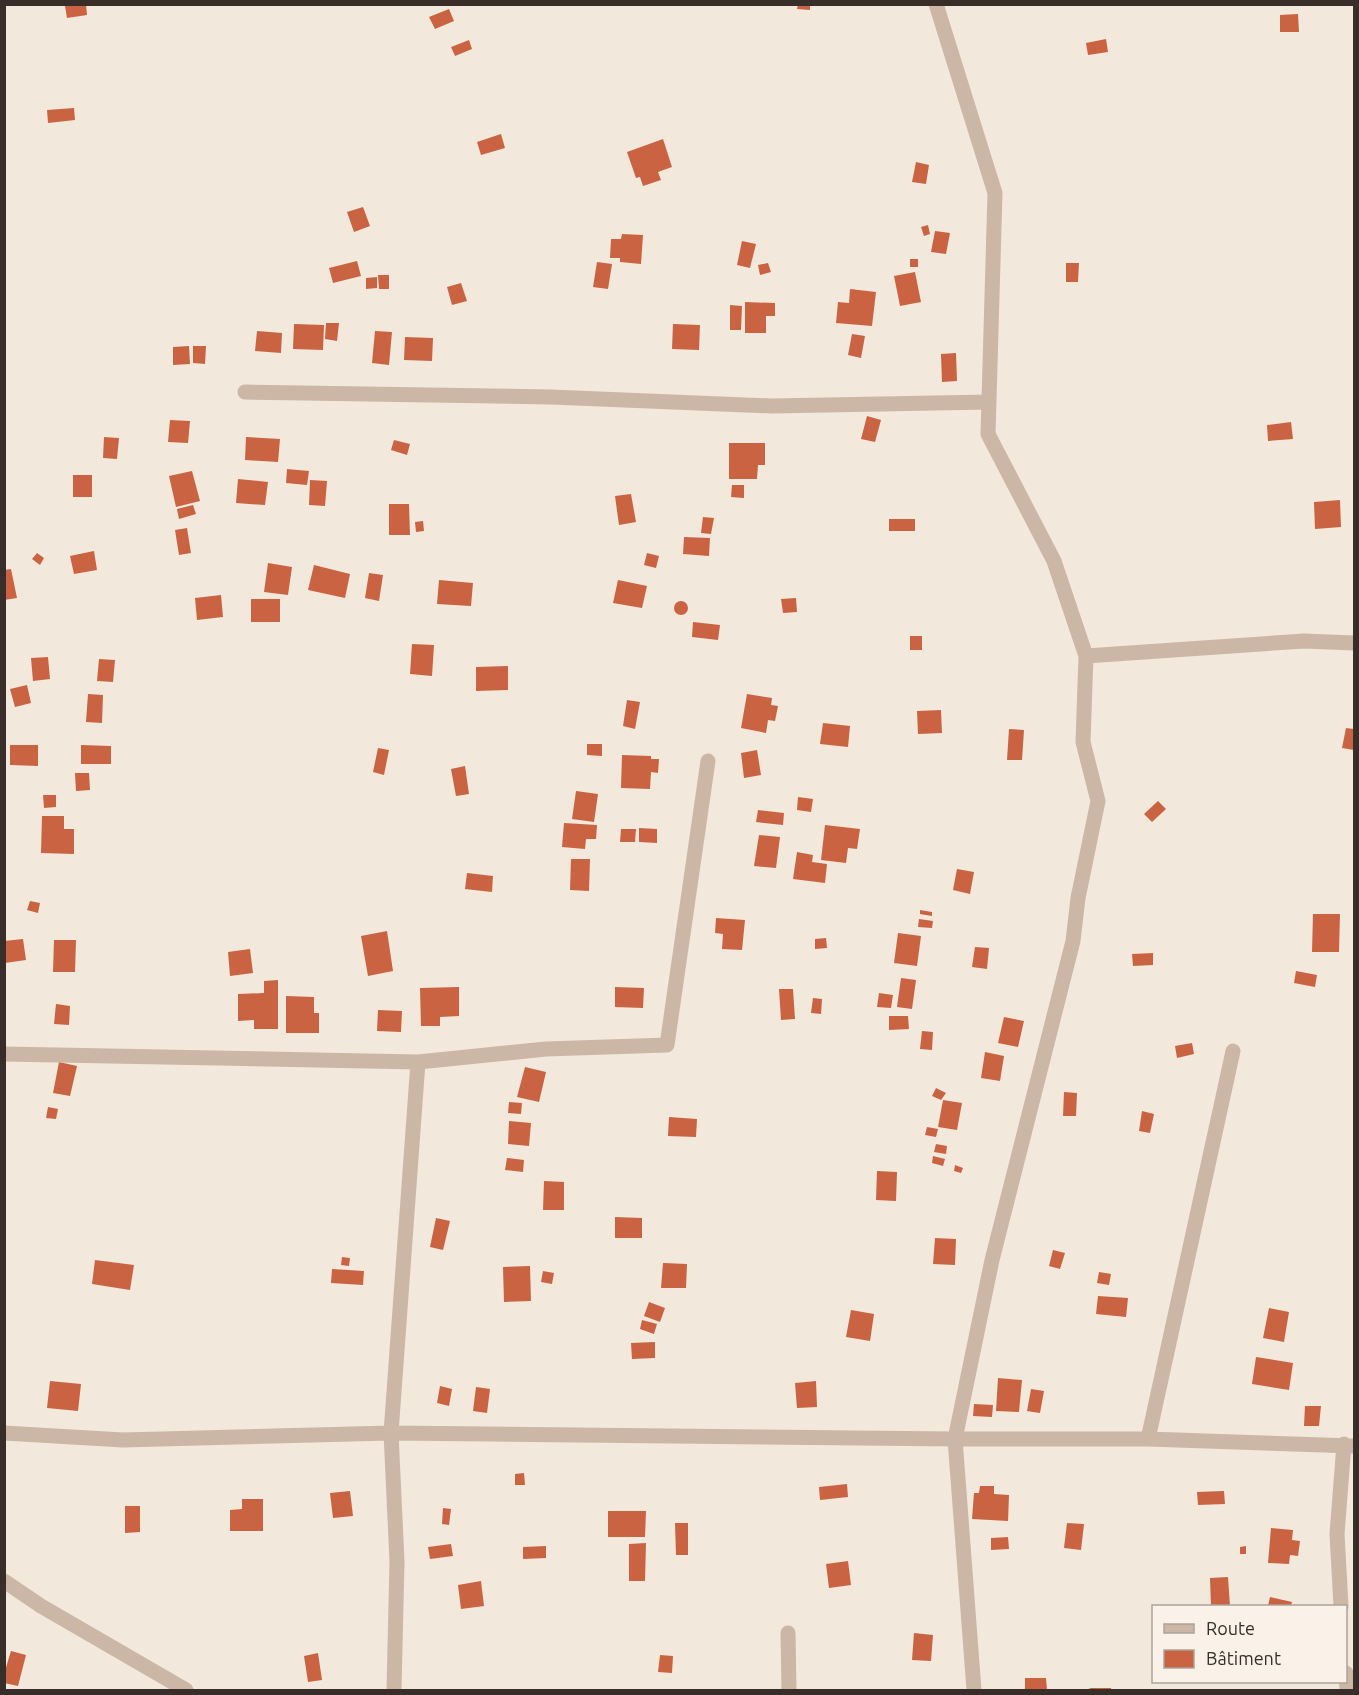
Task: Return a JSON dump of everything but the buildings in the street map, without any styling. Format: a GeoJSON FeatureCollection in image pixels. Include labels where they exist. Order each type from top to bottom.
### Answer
{"type":"FeatureCollection","features":[{"type":"Feature","properties":{"kind":"street"},"geometry":{"type":"LineString","coordinates":[[936,4],[995,193],[988,434],[1054,561],[1086,656],[1083,742],[1098,801],[1078,898],[1073,941],[992,1260],[955,1439],[974,1690]]}},
{"type":"Feature","properties":{"kind":"street"},"geometry":{"type":"LineString","coordinates":[[245,392],[551,397],[772,406],[989,402]]}},
{"type":"Feature","properties":{"kind":"street"},"geometry":{"type":"LineString","coordinates":[[1086,656],[1304,642],[1354,643]]}},
{"type":"Feature","properties":{"kind":"street"},"geometry":{"type":"LineString","coordinates":[[4,1054],[418,1062],[546,1049],[667,1045],[708,761]]}},
{"type":"Feature","properties":{"kind":"street"},"geometry":{"type":"LineString","coordinates":[[1148,1439],[1233,1051]]}},
{"type":"Feature","properties":{"kind":"street"},"geometry":{"type":"LineString","coordinates":[[394,1690],[397,1561],[391,1433],[418,1062]]}},
{"type":"Feature","properties":{"kind":"street"},"geometry":{"type":"LineString","coordinates":[[4,1433],[123,1440],[391,1433],[1148,1439],[1349,1445],[1337,1534],[1341,1605]]}},
{"type":"Feature","properties":{"kind":"street"},"geometry":{"type":"LineString","coordinates":[[4,1581],[40,1606],[186,1690]]}},
{"type":"Feature","properties":{"kind":"street"},"geometry":{"type":"LineString","coordinates":[[788,1633],[789,1690]]}}]}
